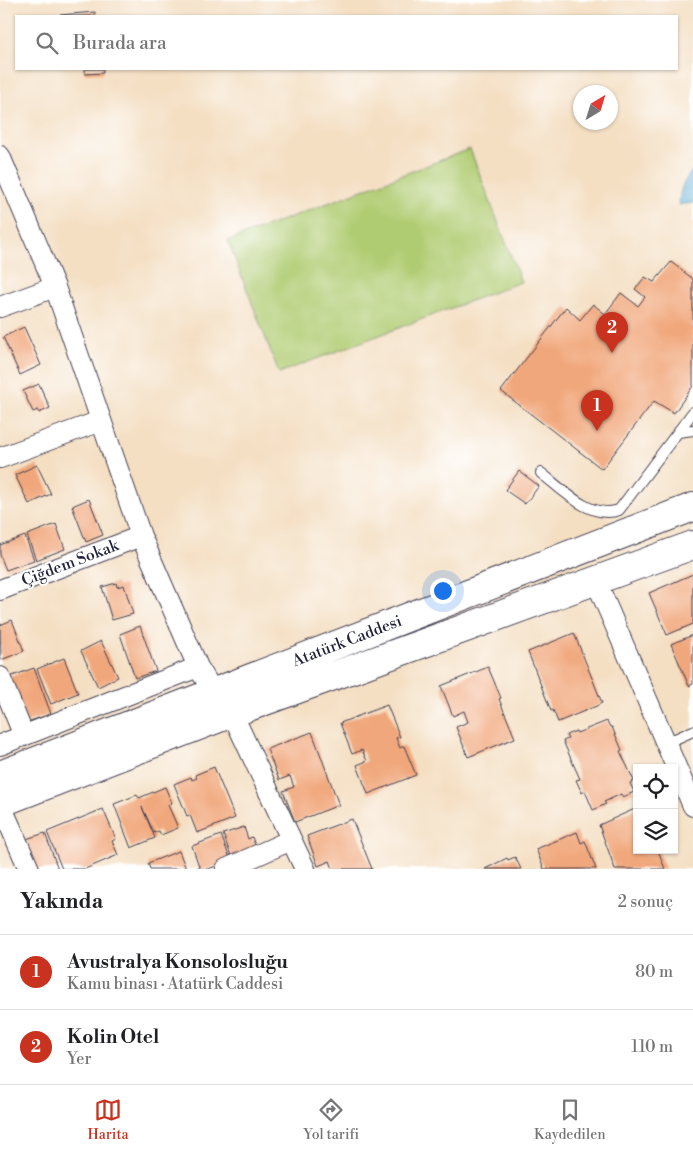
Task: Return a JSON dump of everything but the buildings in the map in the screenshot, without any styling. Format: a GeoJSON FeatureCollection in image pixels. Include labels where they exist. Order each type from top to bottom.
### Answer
{"type":"FeatureCollection","features":[{"type":"Feature","properties":{"kind":"main road","name":"Atatürk Caddesi"},"geometry":{"type":"LineString","coordinates":[[0,774],[693,507]]}},
{"type":"Feature","properties":{"kind":"main road","name":"Atatürk Caddesi"},"geometry":{"type":"LineString","coordinates":[[0,803],[232,713],[693,545]]}},
{"type":"Feature","properties":{"kind":"street"},"geometry":{"type":"LineString","coordinates":[[0,156],[55,287],[141,536],[198,667],[214,693],[232,713],[305,869]]}},
{"type":"Feature","properties":{"kind":"street"},"geometry":{"type":"LineString","coordinates":[[0,307],[55,287]]}},
{"type":"Feature","properties":{"kind":"street"},"geometry":{"type":"LineString","coordinates":[[0,458],[100,421]]}},
{"type":"Feature","properties":{"kind":"street","name":"Çiğdem Sokak"},"geometry":{"type":"LineString","coordinates":[[0,590],[141,536]]}},
{"type":"Feature","properties":{"kind":"street"},"geometry":{"type":"LineString","coordinates":[[596,581],[693,806]]}},
{"type":"Feature","properties":{"kind":"street"},"geometry":{"type":"LineString","coordinates":[[0,745],[198,667]]}},
{"type":"Feature","properties":{"kind":"street"},"geometry":{"type":"LineString","coordinates":[[0,677],[24,736]]}},
{"type":"Feature","properties":{"kind":"street"},"geometry":{"type":"LineString","coordinates":[[0,803],[29,869]]}},
{"type":"Feature","properties":{"kind":"street"},"geometry":{"type":"LineString","coordinates":[[226,869],[291,840]]}},
{"type":"Feature","properties":{"kind":"lane"},"geometry":{"type":"LineString","coordinates":[[541,473],[593,511],[600,513],[619,510],[693,412]]}},
{"type":"Feature","properties":{"kind":"lane"},"geometry":{"type":"LineString","coordinates":[[678,432],[693,430]]}},
{"type":"Feature","properties":{"kind":"lane"},"geometry":{"type":"LineString","coordinates":[[666,743],[693,731]]}},
{"type":"Feature","properties":{"kind":"green space"},"geometry":{"type":"Polygon","coordinates":[[[470,149],[521,282],[279,373],[228,241],[470,149]]]}},
{"type":"Feature","properties":{"kind":"water"},"geometry":{"type":"Polygon","coordinates":[[[693,170],[693,203],[679,205],[682,186],[693,170]]]}},
{"type":"Feature","properties":{"kind":"place","name":"Kolin Otel"},"geometry":{"type":"Point","coordinates":[612,353]}},
{"type":"Feature","properties":{"kind":"place","name":"Avustralya Konsolosluğu"},"geometry":{"type":"Point","coordinates":[597,431]}}]}
